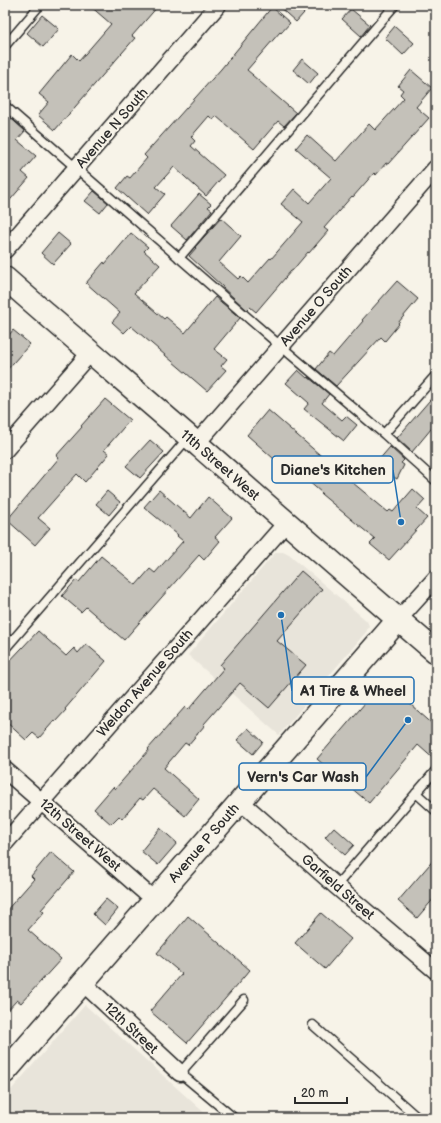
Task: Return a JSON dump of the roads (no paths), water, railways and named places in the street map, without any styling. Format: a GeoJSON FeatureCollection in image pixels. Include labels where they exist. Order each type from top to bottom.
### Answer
{"type":"FeatureCollection","features":[{"type":"Feature","properties":{"kind":"main road","name":"11th Street West"},"geometry":{"type":"LineString","coordinates":[[5,278],[436,652]]}},
{"type":"Feature","properties":{"kind":"main road","name":"Avenue P South"},"geometry":{"type":"LineString","coordinates":[[5,1072],[398,620]]}},
{"type":"Feature","properties":{"kind":"street","name":"Avenue N South"},"geometry":{"type":"LineString","coordinates":[[5,250],[218,5]]}},
{"type":"Feature","properties":{"kind":"street","name":"Avenue O South"},"geometry":{"type":"LineString","coordinates":[[192,441],[281,347],[436,168]]}},
{"type":"Feature","properties":{"kind":"street"},"geometry":{"type":"LineString","coordinates":[[5,450],[90,353]]}},
{"type":"Feature","properties":{"kind":"street","name":"Weldon Avenue South"},"geometry":{"type":"LineString","coordinates":[[5,843],[286,523]]}},
{"type":"Feature","properties":{"kind":"street","name":"Avenue P South"},"geometry":{"type":"LineString","coordinates":[[398,620],[436,578]]}},
{"type":"Feature","properties":{"kind":"street","name":"12th Street West"},"geometry":{"type":"LineString","coordinates":[[5,770],[154,900]]}},
{"type":"Feature","properties":{"kind":"street","name":"Garfield Street"},"geometry":{"type":"LineString","coordinates":[[240,801],[336,886],[436,971]]}},
{"type":"Feature","properties":{"kind":"street","name":"12th Street"},"geometry":{"type":"LineString","coordinates":[[83,983],[180,1073]]}},
{"type":"Feature","properties":{"kind":"lane"},"geometry":{"type":"LineString","coordinates":[[5,46],[40,5]]}},
{"type":"Feature","properties":{"kind":"lane"},"geometry":{"type":"LineString","coordinates":[[179,258],[395,5]]}},
{"type":"Feature","properties":{"kind":"lane"},"geometry":{"type":"LineString","coordinates":[[5,106],[436,480]]}},
{"type":"Feature","properties":{"kind":"lane"},"geometry":{"type":"LineString","coordinates":[[384,434],[436,375]]}},
{"type":"Feature","properties":{"kind":"lane"},"geometry":{"type":"LineString","coordinates":[[5,649],[192,441]]}},
{"type":"Feature","properties":{"kind":"lane"},"geometry":{"type":"LineString","coordinates":[[336,886],[436,770]]}},
{"type":"Feature","properties":{"kind":"lane"},"geometry":{"type":"LineString","coordinates":[[416,793],[436,811]]}},
{"type":"Feature","properties":{"kind":"lane"},"geometry":{"type":"LineString","coordinates":[[234,1118],[180,1073],[244,1000]]}},
{"type":"Feature","properties":{"kind":"lane"},"geometry":{"type":"LineString","coordinates":[[313,1025],[418,1118]]}},
{"type":"Feature","properties":{"kind":"place","name":"Diane's Kitchen"},"geometry":{"type":"Point","coordinates":[401,522]}},
{"type":"Feature","properties":{"kind":"place","name":"A1 Tire & Wheel"},"geometry":{"type":"Point","coordinates":[281,615]}},
{"type":"Feature","properties":{"kind":"place","name":"Vern's Car Wash"},"geometry":{"type":"Point","coordinates":[408,720]}}]}
